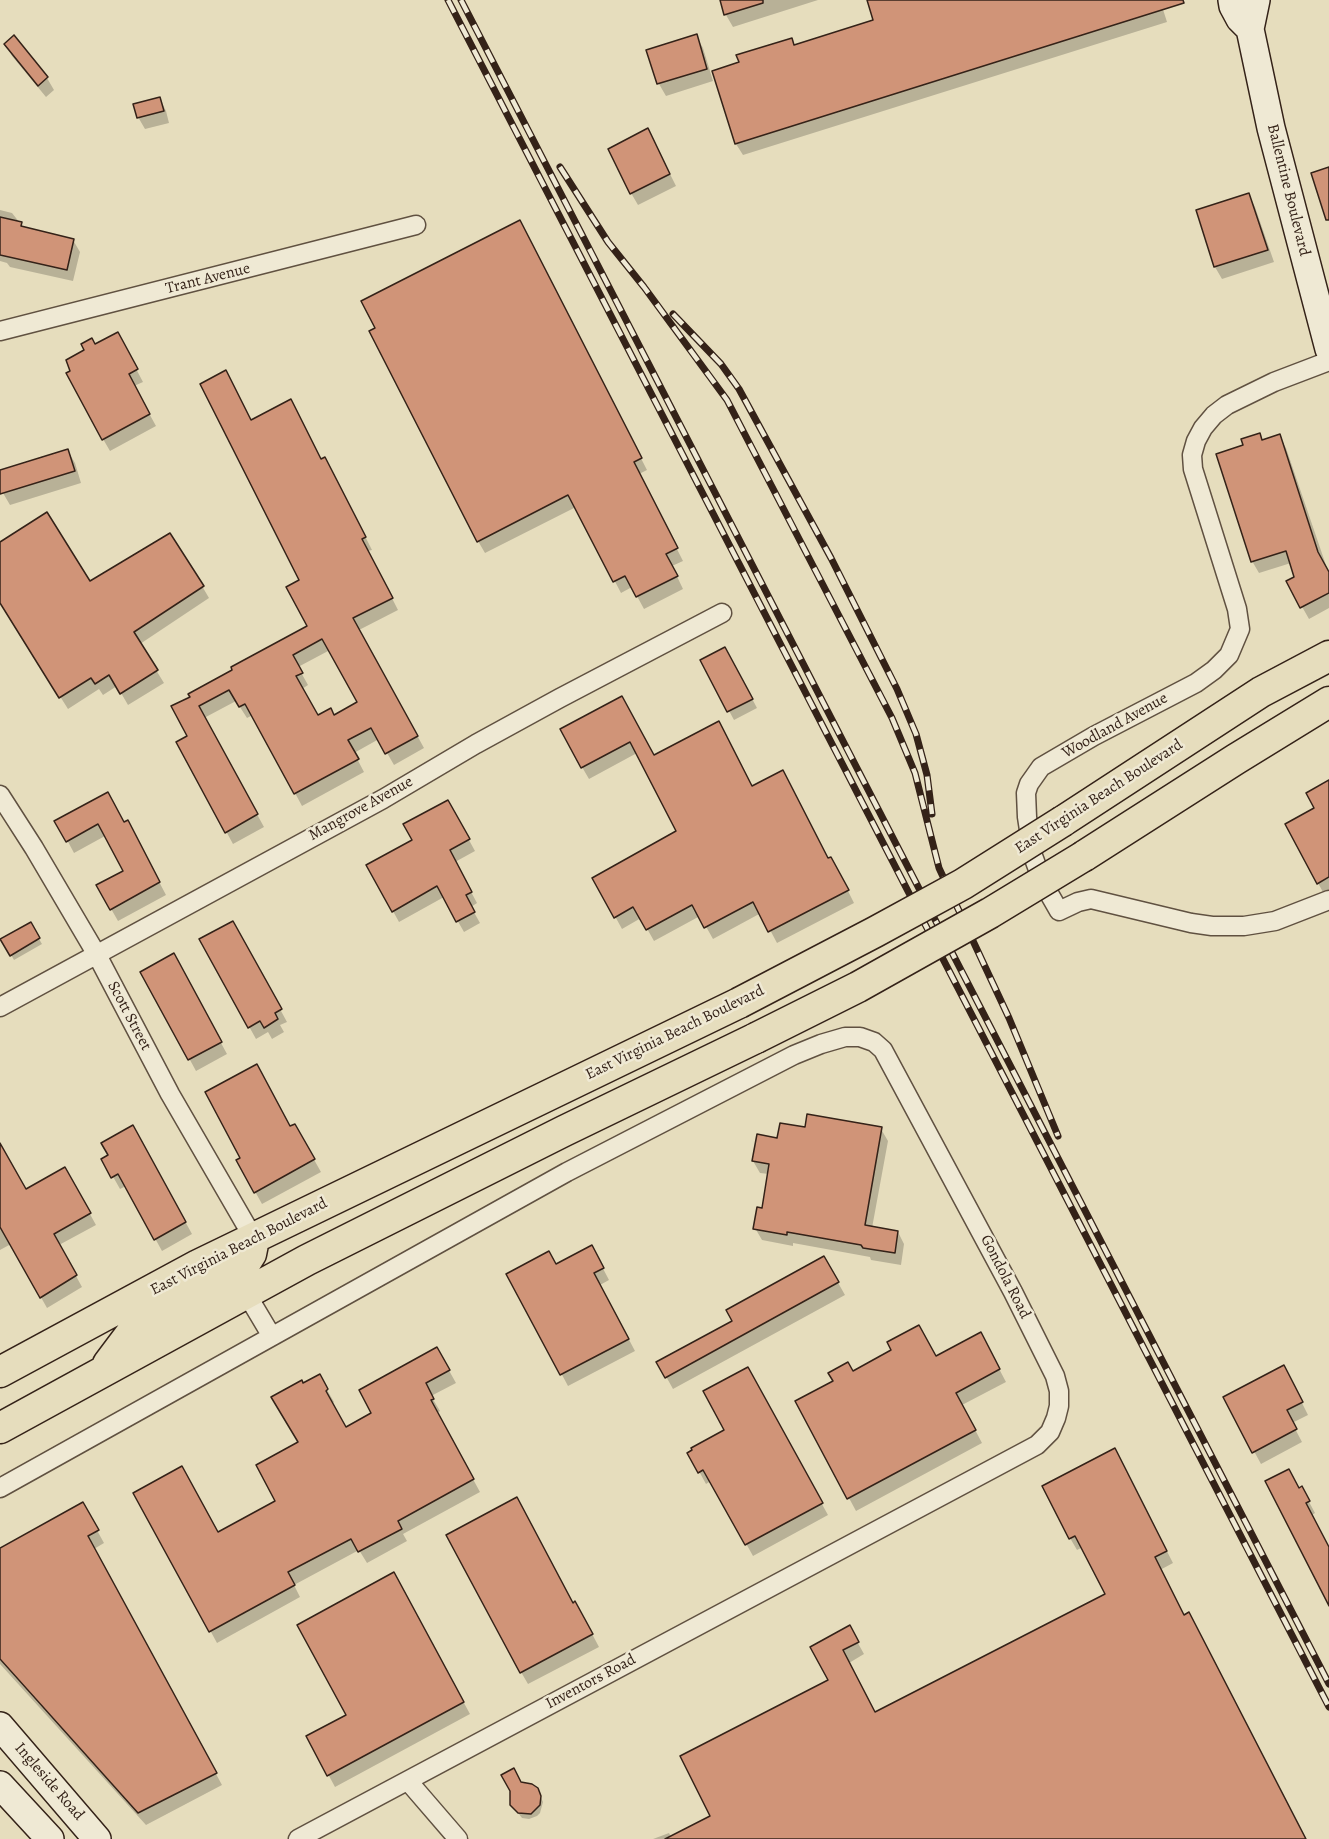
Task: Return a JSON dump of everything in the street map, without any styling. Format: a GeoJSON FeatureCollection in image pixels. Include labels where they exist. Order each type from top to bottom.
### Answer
{"type":"FeatureCollection","features":[{"type":"Feature","properties":{"kind":"main road","name":"Ballentine Boulevard"},"geometry":{"type":"LineString","coordinates":[[1232,0],[1240,19],[1250,29]]}},
{"type":"Feature","properties":{"kind":"main road","name":"Ballentine Boulevard"},"geometry":{"type":"LineString","coordinates":[[1256,0],[1250,29],[1271,128],[1329,349]]}},
{"type":"Feature","properties":{"kind":"main road","name":"East Virginia Beach Boulevard"},"geometry":{"type":"LineString","coordinates":[[0,1372],[198,1265],[738,1003],[875,932],[963,884],[1260,692],[1329,656]]}},
{"type":"Feature","properties":{"kind":"main road"},"geometry":{"type":"LineString","coordinates":[[0,1428],[316,1256],[858,987],[990,913],[1329,702]]}},
{"type":"Feature","properties":{"kind":"main road"},"geometry":{"type":"LineString","coordinates":[[103,1371],[135,1328],[145,1320],[235,1274],[251,1254],[254,1239],[274,1248],[316,1256]]}},
{"type":"Feature","properties":{"kind":"main road","name":"Ingleside Road"},"geometry":{"type":"LineString","coordinates":[[0,1726],[97,1839]]}},
{"type":"Feature","properties":{"kind":"main road"},"geometry":{"type":"LineString","coordinates":[[0,1785],[51,1839]]}},
{"type":"Feature","properties":{"kind":"street","name":"Trant Avenue"},"geometry":{"type":"LineString","coordinates":[[0,331],[416,225]]}},
{"type":"Feature","properties":{"kind":"street","name":"Woodland Avenue"},"geometry":{"type":"LineString","coordinates":[[1329,361],[1274,382],[1227,405],[1214,415],[1196,441],[1192,455],[1193,469],[1237,609],[1240,629],[1229,655],[1196,683],[1103,731],[1041,768],[1029,784],[1026,794],[1033,856],[1043,883],[1059,911],[1091,899],[1191,923],[1212,926],[1244,926],[1275,921],[1329,900]]}},
{"type":"Feature","properties":{"kind":"street","name":"Mangrove Avenue"},"geometry":{"type":"LineString","coordinates":[[0,1007],[297,844],[384,799],[476,744],[722,613]]}},
{"type":"Feature","properties":{"kind":"street","name":"Scott Street"},"geometry":{"type":"LineString","coordinates":[[0,795],[97,955],[170,1095],[254,1239]]}},
{"type":"Feature","properties":{"kind":"street"},"geometry":{"type":"LineString","coordinates":[[0,1488],[567,1172],[794,1055],[821,1044],[802,1015]]}},
{"type":"Feature","properties":{"kind":"street","name":"Gondola Road"},"geometry":{"type":"LineString","coordinates":[[821,1044],[845,1037],[860,1037],[874,1042],[883,1050],[1013,1292],[1055,1376],[1059,1391],[1056,1418],[1050,1432],[1037,1445],[886,1526]]}},
{"type":"Feature","properties":{"kind":"street"},"geometry":{"type":"LineString","coordinates":[[246,1293],[271,1335]]}},
{"type":"Feature","properties":{"kind":"street","name":"Inventors Road"},"geometry":{"type":"LineString","coordinates":[[298,1839],[886,1526]]}},
{"type":"Feature","properties":{"kind":"street"},"geometry":{"type":"LineString","coordinates":[[408,1781],[458,1839]]}},
{"type":"Feature","properties":{"kind":"building"},"geometry":{"type":"Polygon","coordinates":[[[720,0],[763,0],[763,3],[724,15],[720,0]]]}},
{"type":"Feature","properties":{"kind":"building"},"geometry":{"type":"Polygon","coordinates":[[[867,0],[1183,0],[1184,3],[735,144],[712,71],[739,62],[736,55],[792,38],[794,45],[873,20],[867,0]]]}},
{"type":"Feature","properties":{"kind":"building"},"geometry":{"type":"Polygon","coordinates":[[[697,34],[707,69],[657,84],[646,50],[697,34]]]}},
{"type":"Feature","properties":{"kind":"building"},"geometry":{"type":"Polygon","coordinates":[[[14,35],[48,77],[38,86],[4,44],[14,35]]]}},
{"type":"Feature","properties":{"kind":"building"},"geometry":{"type":"Polygon","coordinates":[[[160,97],[164,111],[137,118],[133,104],[160,97]]]}},
{"type":"Feature","properties":{"kind":"building"},"geometry":{"type":"Polygon","coordinates":[[[648,128],[670,174],[630,194],[608,149],[648,128]]]}},
{"type":"Feature","properties":{"kind":"building"},"geometry":{"type":"Polygon","coordinates":[[[1329,167],[1329,220],[1326,220],[1311,173],[1329,167]]]}},
{"type":"Feature","properties":{"kind":"building"},"geometry":{"type":"Polygon","coordinates":[[[1249,193],[1268,250],[1214,267],[1196,210],[1249,193]]]}},
{"type":"Feature","properties":{"kind":"building"},"geometry":{"type":"Polygon","coordinates":[[[0,217],[22,222],[21,226],[74,239],[67,270],[0,255],[0,217]]]}},
{"type":"Feature","properties":{"kind":"building"},"geometry":{"type":"Polygon","coordinates":[[[520,220],[642,458],[634,462],[678,548],[666,554],[678,576],[636,597],[625,576],[613,582],[568,495],[477,542],[369,331],[375,328],[361,301],[520,220]]]}},
{"type":"Feature","properties":{"kind":"building"},"geometry":{"type":"Polygon","coordinates":[[[118,332],[138,369],[129,374],[150,414],[102,440],[66,373],[70,371],[66,360],[84,350],[81,344],[92,338],[95,344],[118,332]]]}},
{"type":"Feature","properties":{"kind":"building"},"geometry":{"type":"Polygon","coordinates":[[[226,370],[251,420],[291,399],[321,459],[325,457],[366,537],[362,539],[393,598],[353,618],[418,736],[385,754],[371,728],[348,740],[359,759],[294,794],[245,704],[239,707],[229,690],[199,706],[258,814],[225,833],[176,742],[187,736],[171,706],[190,697],[188,694],[232,670],[231,667],[307,626],[286,587],[299,580],[200,384],[226,370]],[[322,639],[293,655],[303,673],[296,676],[318,715],[331,708],[334,715],[357,702],[322,639]]]}},
{"type":"Feature","properties":{"kind":"building"},"geometry":{"type":"Polygon","coordinates":[[[1260,433],[1262,440],[1280,434],[1318,552],[1329,572],[1329,593],[1300,608],[1286,581],[1294,577],[1286,551],[1251,562],[1216,454],[1243,445],[1241,439],[1260,433]]]}},
{"type":"Feature","properties":{"kind":"building"},"geometry":{"type":"Polygon","coordinates":[[[68,449],[75,471],[0,494],[0,470],[68,449]]]}},
{"type":"Feature","properties":{"kind":"building"},"geometry":{"type":"Polygon","coordinates":[[[47,512],[90,581],[170,533],[204,586],[134,632],[158,670],[120,694],[109,675],[95,684],[91,678],[59,698],[0,603],[0,542],[47,512]]]}},
{"type":"Feature","properties":{"kind":"building"},"geometry":{"type":"Polygon","coordinates":[[[725,647],[753,699],[727,712],[700,660],[725,647]]]}},
{"type":"Feature","properties":{"kind":"building"},"geometry":{"type":"Polygon","coordinates":[[[622,696],[654,755],[719,721],[752,786],[783,770],[828,858],[831,857],[849,890],[768,932],[753,902],[704,928],[692,905],[646,930],[633,907],[614,918],[592,878],[676,831],[630,742],[581,768],[560,729],[622,696]]]}},
{"type":"Feature","properties":{"kind":"building"},"geometry":{"type":"Polygon","coordinates":[[[1329,780],[1329,877],[1317,884],[1285,824],[1314,808],[1306,793],[1329,780]]]}},
{"type":"Feature","properties":{"kind":"building"},"geometry":{"type":"Polygon","coordinates":[[[108,792],[124,822],[128,820],[160,882],[110,910],[96,885],[123,871],[98,824],[66,842],[54,821],[108,792]]]}},
{"type":"Feature","properties":{"kind":"building"},"geometry":{"type":"Polygon","coordinates":[[[448,800],[470,839],[450,850],[472,892],[466,895],[475,912],[456,922],[437,886],[392,912],[366,865],[412,840],[403,824],[448,800]]]}},
{"type":"Feature","properties":{"kind":"building"},"geometry":{"type":"Polygon","coordinates":[[[233,921],[282,1009],[275,1013],[278,1019],[264,1028],[260,1021],[248,1028],[199,939],[233,921]]]}},
{"type":"Feature","properties":{"kind":"building"},"geometry":{"type":"Polygon","coordinates":[[[31,922],[40,938],[10,956],[0,939],[31,922]]]}},
{"type":"Feature","properties":{"kind":"building"},"geometry":{"type":"Polygon","coordinates":[[[174,953],[222,1042],[188,1060],[140,972],[174,953]]]}},
{"type":"Feature","properties":{"kind":"building"},"geometry":{"type":"Polygon","coordinates":[[[257,1064],[290,1126],[295,1124],[315,1159],[254,1193],[236,1160],[240,1158],[205,1092],[257,1064]]]}},
{"type":"Feature","properties":{"kind":"building"},"geometry":{"type":"Polygon","coordinates":[[[807,1114],[882,1127],[865,1225],[898,1231],[895,1253],[787,1232],[787,1235],[753,1229],[757,1207],[762,1208],[769,1164],[752,1161],[757,1134],[777,1138],[780,1123],[805,1127],[807,1114]]]}},
{"type":"Feature","properties":{"kind":"building"},"geometry":{"type":"Polygon","coordinates":[[[133,1125],[186,1222],[154,1240],[118,1174],[111,1178],[101,1159],[108,1155],[101,1143],[133,1125]]]}},
{"type":"Feature","properties":{"kind":"building"},"geometry":{"type":"Polygon","coordinates":[[[0,1143],[26,1189],[65,1167],[91,1213],[54,1234],[77,1275],[40,1298],[0,1227],[0,1143]]]}},
{"type":"Feature","properties":{"kind":"building"},"geometry":{"type":"Polygon","coordinates":[[[592,1245],[604,1268],[594,1273],[629,1339],[560,1375],[506,1274],[549,1251],[556,1264],[592,1245]]]}},
{"type":"Feature","properties":{"kind":"building"},"geometry":{"type":"Polygon","coordinates":[[[824,1256],[839,1282],[665,1378],[656,1362],[732,1321],[726,1310],[824,1256]]]}},
{"type":"Feature","properties":{"kind":"building"},"geometry":{"type":"Polygon","coordinates":[[[919,1325],[936,1356],[981,1332],[1000,1369],[956,1393],[976,1430],[847,1499],[795,1401],[833,1381],[828,1373],[848,1362],[853,1371],[891,1350],[887,1342],[919,1325]]]}},
{"type":"Feature","properties":{"kind":"building"},"geometry":{"type":"Polygon","coordinates":[[[437,1347],[450,1370],[426,1383],[434,1399],[431,1400],[474,1479],[398,1521],[402,1529],[358,1552],[351,1539],[288,1572],[295,1585],[209,1632],[133,1493],[182,1466],[218,1532],[275,1501],[256,1465],[298,1442],[271,1397],[302,1380],[303,1383],[320,1374],[328,1389],[326,1391],[346,1427],[371,1413],[359,1390],[437,1347]]]}},
{"type":"Feature","properties":{"kind":"building"},"geometry":{"type":"Polygon","coordinates":[[[1284,1365],[1303,1402],[1287,1410],[1297,1429],[1252,1453],[1223,1397],[1284,1365]]]}},
{"type":"Feature","properties":{"kind":"building"},"geometry":{"type":"Polygon","coordinates":[[[748,1367],[823,1503],[745,1545],[703,1470],[698,1473],[687,1453],[692,1450],[691,1448],[724,1430],[703,1391],[748,1367]]]}},
{"type":"Feature","properties":{"kind":"building"},"geometry":{"type":"Polygon","coordinates":[[[1115,1448],[1167,1551],[1155,1557],[1184,1615],[1189,1612],[1306,1839],[665,1839],[710,1816],[680,1756],[828,1680],[810,1647],[850,1625],[859,1642],[843,1650],[875,1712],[1105,1594],[1075,1536],[1069,1539],[1042,1486],[1115,1448]]]}},
{"type":"Feature","properties":{"kind":"building"},"geometry":{"type":"Polygon","coordinates":[[[1289,1469],[1299,1488],[1302,1486],[1310,1501],[1306,1503],[1329,1547],[1329,1606],[1265,1481],[1289,1469]]]}},
{"type":"Feature","properties":{"kind":"building"},"geometry":{"type":"Polygon","coordinates":[[[517,1497],[573,1603],[575,1601],[593,1634],[520,1673],[446,1535],[517,1497]]]}},
{"type":"Feature","properties":{"kind":"building"},"geometry":{"type":"Polygon","coordinates":[[[83,1502],[99,1530],[88,1536],[217,1773],[138,1813],[0,1659],[0,1548],[83,1502]]]}},
{"type":"Feature","properties":{"kind":"building"},"geometry":{"type":"Polygon","coordinates":[[[394,1572],[464,1702],[327,1776],[306,1736],[346,1715],[297,1625],[394,1572]]]}},
{"type":"Feature","properties":{"kind":"building"},"geometry":{"type":"Polygon","coordinates":[[[514,1768],[521,1782],[538,1788],[541,1796],[540,1805],[531,1814],[518,1813],[510,1805],[510,1791],[501,1775],[514,1768]]]}},
{"type":"Feature","properties":{"kind":"railway"},"geometry":{"type":"LineString","coordinates":[[448,0],[1329,1707]]}},
{"type":"Feature","properties":{"kind":"railway"},"geometry":{"type":"LineString","coordinates":[[461,0],[1329,1684]]}},
{"type":"Feature","properties":{"kind":"railway"},"geometry":{"type":"LineString","coordinates":[[560,167],[608,242],[727,400],[892,718],[915,773],[939,868],[1009,1018],[1058,1136]]}},
{"type":"Feature","properties":{"kind":"railway"},"geometry":{"type":"LineString","coordinates":[[673,314],[721,364],[739,389],[831,558],[897,689],[916,734],[927,775],[932,814]]}}]}
